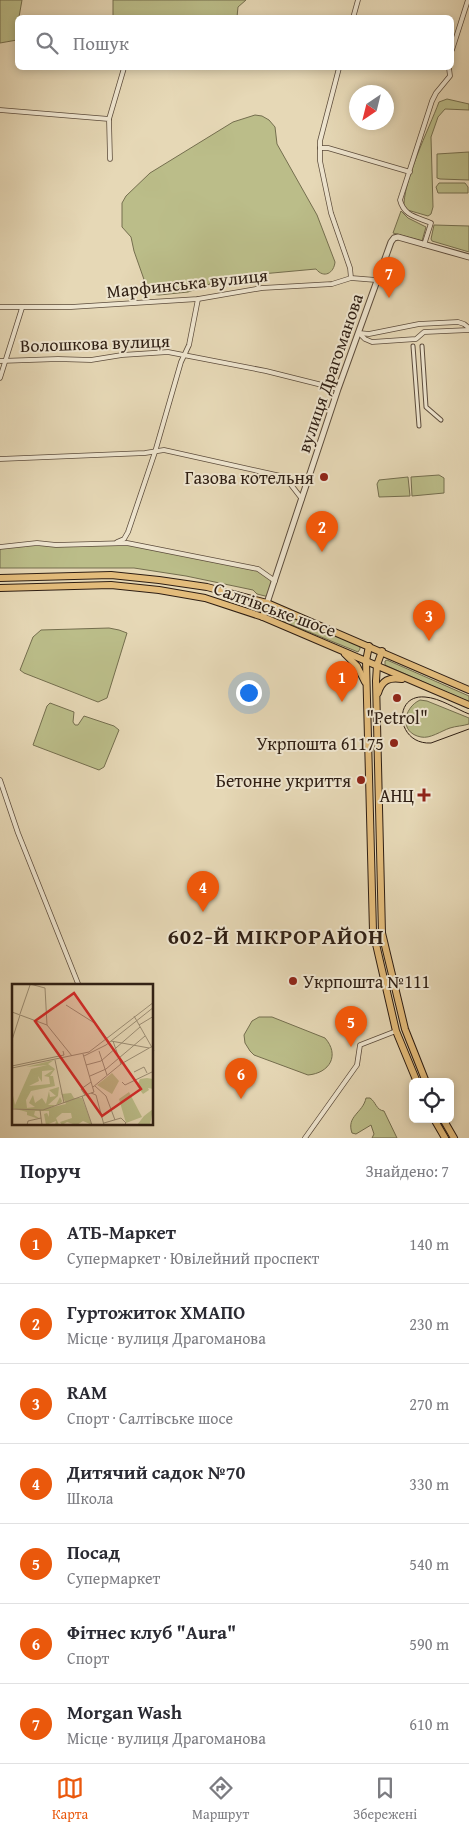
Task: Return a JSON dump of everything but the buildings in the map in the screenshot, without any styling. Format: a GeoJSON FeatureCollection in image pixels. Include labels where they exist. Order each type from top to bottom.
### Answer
{"type":"FeatureCollection","features":[{"type":"Feature","properties":{"kind":"main road","name":"Салтівське шосе"},"geometry":{"type":"LineString","coordinates":[[0,578],[111,575],[207,587],[267,603],[469,690]]}},
{"type":"Feature","properties":{"kind":"main road","name":"Салтівське шосе"},"geometry":{"type":"LineString","coordinates":[[0,588],[111,585],[159,590],[205,598],[263,617],[469,706]]}},
{"type":"Feature","properties":{"kind":"main road"},"geometry":{"type":"LineString","coordinates":[[263,617],[267,603]]}},
{"type":"Feature","properties":{"kind":"main road"},"geometry":{"type":"LineString","coordinates":[[369,646],[366,660],[373,931],[396,1031],[415,1078]]}},
{"type":"Feature","properties":{"kind":"main road"},"geometry":{"type":"LineString","coordinates":[[340,649],[359,669],[367,690]]}},
{"type":"Feature","properties":{"kind":"main road"},"geometry":{"type":"LineString","coordinates":[[382,652],[377,665],[376,696],[381,925],[405,1029],[424,1078]]}},
{"type":"Feature","properties":{"kind":"main road"},"geometry":{"type":"LineString","coordinates":[[376,696],[384,680],[397,678],[408,680]]}},
{"type":"Feature","properties":{"kind":"main road"},"geometry":{"type":"LineString","coordinates":[[396,1031],[405,1029]]}},
{"type":"Feature","properties":{"kind":"main road"},"geometry":{"type":"LineString","coordinates":[[436,1123],[445,1138]]}},
{"type":"Feature","properties":{"kind":"main road"},"geometry":{"type":"LineString","coordinates":[[445,1123],[454,1138]]}},
{"type":"Feature","properties":{"kind":"street"},"geometry":{"type":"LineString","coordinates":[[354,15],[358,0]]}},
{"type":"Feature","properties":{"kind":"street"},"geometry":{"type":"LineString","coordinates":[[454,44],[468,0]]}},
{"type":"Feature","properties":{"kind":"street"},"geometry":{"type":"LineString","coordinates":[[110,159],[109,119],[123,70]]}},
{"type":"Feature","properties":{"kind":"street"},"geometry":{"type":"LineString","coordinates":[[339,70],[323,127],[320,161],[331,213],[350,268],[351,278]]}},
{"type":"Feature","properties":{"kind":"street"},"geometry":{"type":"LineString","coordinates":[[449,70],[450,76],[432,101],[401,203],[403,210],[407,213],[431,223],[424,245],[469,257]]}},
{"type":"Feature","properties":{"kind":"street"},"geometry":{"type":"LineString","coordinates":[[0,110],[109,119]]}},
{"type":"Feature","properties":{"kind":"street"},"geometry":{"type":"LineString","coordinates":[[320,148],[328,148],[410,172]]}},
{"type":"Feature","properties":{"kind":"street","name":"вулиця Драгоманова"},"geometry":{"type":"LineString","coordinates":[[267,603],[338,389],[387,251],[394,238],[424,245]]}},
{"type":"Feature","properties":{"kind":"street","name":"Марфинська вулиця"},"geometry":{"type":"LineString","coordinates":[[0,307],[71,307],[198,299],[262,288],[332,284],[351,278],[376,280]]}},
{"type":"Feature","properties":{"kind":"street"},"geometry":{"type":"LineString","coordinates":[[112,544],[124,539],[128,532],[155,452],[181,362],[186,355],[198,299]]}},
{"type":"Feature","properties":{"kind":"street"},"geometry":{"type":"LineString","coordinates":[[0,378],[22,308]]}},
{"type":"Feature","properties":{"kind":"street"},"geometry":{"type":"LineString","coordinates":[[359,333],[374,333],[419,324],[458,322],[469,329]]}},
{"type":"Feature","properties":{"kind":"street"},"geometry":{"type":"LineString","coordinates":[[359,333],[365,339],[372,342],[414,339],[424,332],[469,329]]}},
{"type":"Feature","properties":{"kind":"street"},"geometry":{"type":"LineString","coordinates":[[413,346],[419,426]]}},
{"type":"Feature","properties":{"kind":"street"},"geometry":{"type":"LineString","coordinates":[[422,346],[426,407],[441,420]]}},
{"type":"Feature","properties":{"kind":"street","name":"Волошкова вулиця"},"geometry":{"type":"LineString","coordinates":[[0,361],[91,360],[122,355],[168,352],[338,389]]}},
{"type":"Feature","properties":{"kind":"street"},"geometry":{"type":"LineString","coordinates":[[0,459],[155,452],[164,450],[285,477],[302,499]]}},
{"type":"Feature","properties":{"kind":"street"},"geometry":{"type":"LineString","coordinates":[[0,547],[37,543],[56,545],[141,545],[258,569],[274,581]]}},
{"type":"Feature","properties":{"kind":"street"},"geometry":{"type":"LineString","coordinates":[[0,780],[18,833],[78,984]]}},
{"type":"Feature","properties":{"kind":"street"},"geometry":{"type":"LineString","coordinates":[[305,1138],[357,1065],[360,1045],[396,1031]]}},
{"type":"Feature","properties":{"kind":"green space"},"geometry":{"type":"Polygon","coordinates":[[[0,0],[22,0],[19,15],[15,15],[15,40],[0,43],[0,0]]]}},
{"type":"Feature","properties":{"kind":"green space"},"geometry":{"type":"Polygon","coordinates":[[[113,0],[246,0],[238,7],[237,15],[113,15],[113,0]]]}},
{"type":"Feature","properties":{"kind":"green space"},"geometry":{"type":"Polygon","coordinates":[[[447,99],[469,104],[469,110],[445,109],[438,117],[431,137],[433,207],[431,214],[428,216],[404,209],[407,185],[439,102],[447,99]]]}},
{"type":"Feature","properties":{"kind":"green space"},"geometry":{"type":"Polygon","coordinates":[[[255,115],[269,120],[275,127],[277,144],[317,215],[335,262],[333,269],[325,274],[316,269],[229,277],[188,292],[151,294],[147,288],[134,251],[131,237],[122,227],[122,203],[126,196],[150,173],[233,122],[255,115]]]}},
{"type":"Feature","properties":{"kind":"green space"},"geometry":{"type":"Polygon","coordinates":[[[469,152],[469,180],[437,178],[437,154],[469,152]]]}},
{"type":"Feature","properties":{"kind":"green space"},"geometry":{"type":"Polygon","coordinates":[[[439,183],[465,183],[468,187],[468,193],[438,193],[436,187],[439,183]]]}},
{"type":"Feature","properties":{"kind":"green space"},"geometry":{"type":"Polygon","coordinates":[[[401,211],[408,218],[426,227],[422,241],[393,233],[401,211]]]}},
{"type":"Feature","properties":{"kind":"green space"},"geometry":{"type":"Polygon","coordinates":[[[434,225],[469,226],[469,252],[432,241],[434,225]]]}},
{"type":"Feature","properties":{"kind":"green space"},"geometry":{"type":"Polygon","coordinates":[[[439,475],[444,478],[444,493],[412,496],[411,477],[439,475]]]}},
{"type":"Feature","properties":{"kind":"green space"},"geometry":{"type":"Polygon","coordinates":[[[408,477],[410,496],[379,497],[377,484],[379,480],[408,477]]]}},
{"type":"Feature","properties":{"kind":"green space"},"geometry":{"type":"Polygon","coordinates":[[[37,543],[56,545],[127,543],[258,569],[275,581],[269,597],[257,594],[253,590],[186,576],[134,568],[0,568],[0,547],[37,543]]]}},
{"type":"Feature","properties":{"kind":"green space"},"geometry":{"type":"Polygon","coordinates":[[[271,609],[360,646],[360,649],[358,652],[270,616],[269,611],[271,609]]]}},
{"type":"Feature","properties":{"kind":"green space"},"geometry":{"type":"Polygon","coordinates":[[[109,628],[127,633],[107,698],[98,702],[20,670],[33,637],[41,630],[109,628]]]}},
{"type":"Feature","properties":{"kind":"green space"},"geometry":{"type":"Polygon","coordinates":[[[387,660],[469,696],[469,702],[385,665],[387,660]]]}},
{"type":"Feature","properties":{"kind":"green space"},"geometry":{"type":"Polygon","coordinates":[[[420,700],[469,718],[469,724],[450,728],[428,737],[414,735],[407,726],[407,714],[414,704],[420,700]]]}},
{"type":"Feature","properties":{"kind":"green space"},"geometry":{"type":"Polygon","coordinates":[[[50,703],[74,712],[73,722],[75,725],[78,725],[84,716],[114,726],[119,730],[104,767],[99,770],[33,745],[47,706],[50,703]]]}},
{"type":"Feature","properties":{"kind":"green space"},"geometry":{"type":"Polygon","coordinates":[[[259,1017],[272,1017],[325,1038],[332,1051],[332,1057],[327,1067],[316,1074],[308,1075],[254,1055],[245,1043],[244,1035],[252,1021],[259,1017]]]}},
{"type":"Feature","properties":{"kind":"green space"},"geometry":{"type":"Polygon","coordinates":[[[366,1098],[370,1098],[379,1109],[384,1111],[397,1138],[372,1138],[374,1134],[371,1125],[356,1134],[352,1133],[351,1122],[366,1098]]]}},
{"type":"Feature","properties":{"kind":"tram line"},"geometry":{"type":"LineString","coordinates":[[469,714],[425,697],[414,698],[407,703],[403,711],[405,729],[419,741],[431,743],[469,729]]}},
{"type":"Feature","properties":{"kind":"place","name":"Morgan Wash"},"geometry":{"type":"Point","coordinates":[389,298]}},
{"type":"Feature","properties":{"kind":"place","name":"Газова котельня"},"geometry":{"type":"Point","coordinates":[324,477]}},
{"type":"Feature","properties":{"kind":"place","name":"Гуртожиток ХМАПО"},"geometry":{"type":"Point","coordinates":[322,552]}},
{"type":"Feature","properties":{"kind":"place","name":"RAM"},"geometry":{"type":"Point","coordinates":[429,641]}},
{"type":"Feature","properties":{"kind":"place","name":"\"Petrol\""},"geometry":{"type":"Point","coordinates":[397,698]}},
{"type":"Feature","properties":{"kind":"place","name":"АТБ-Маркет"},"geometry":{"type":"Point","coordinates":[342,702]}},
{"type":"Feature","properties":{"kind":"place","name":"Укрпошта 61175"},"geometry":{"type":"Point","coordinates":[394,743]}},
{"type":"Feature","properties":{"kind":"place","name":"Бетонне укриття"},"geometry":{"type":"Point","coordinates":[361,780]}},
{"type":"Feature","properties":{"kind":"place","name":"АНЦ"},"geometry":{"type":"Point","coordinates":[424,795]}},
{"type":"Feature","properties":{"kind":"place","name":"Дитячий садок №70"},"geometry":{"type":"Point","coordinates":[203,912]}},
{"type":"Feature","properties":{"kind":"place","name":"Укрпошта №111"},"geometry":{"type":"Point","coordinates":[293,981]}},
{"type":"Feature","properties":{"kind":"place","name":"Посад"},"geometry":{"type":"Point","coordinates":[351,1047]}},
{"type":"Feature","properties":{"kind":"place","name":"Фітнес клуб \"Aura\""},"geometry":{"type":"Point","coordinates":[241,1099]}},
{"type":"Feature","properties":{"kind":"district","name":"602-Й МІКРОРАЙОН"},"geometry":{"type":"Point","coordinates":[276,936]}}]}
